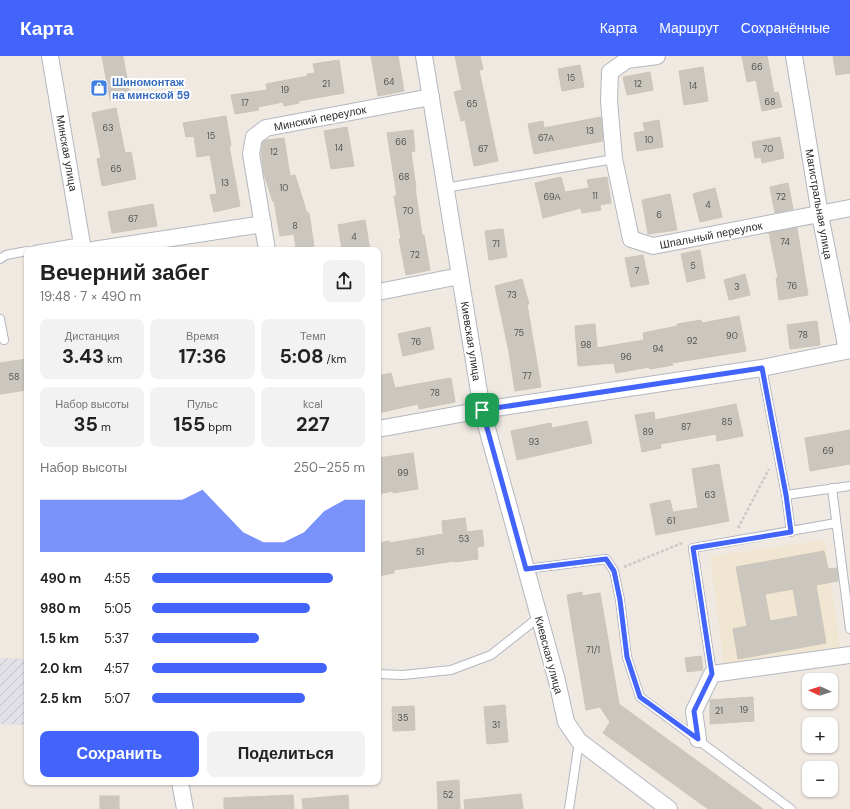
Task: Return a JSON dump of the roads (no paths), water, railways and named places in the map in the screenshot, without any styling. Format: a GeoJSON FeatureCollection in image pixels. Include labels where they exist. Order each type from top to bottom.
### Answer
{"type":"FeatureCollection","features":[{"type":"Feature","properties":{"kind":"street","name":"Минская улица"},"geometry":{"type":"LineString","coordinates":[[50,56],[86,247]]}},
{"type":"Feature","properties":{"kind":"street","name":"Киевская улица"},"geometry":{"type":"LineString","coordinates":[[424,56],[482,410],[557,682],[566,722],[579,741],[669,809]]}},
{"type":"Feature","properties":{"kind":"street","name":"Шпальный переулок"},"geometry":{"type":"LineString","coordinates":[[657,56],[627,60],[610,72],[608,101],[614,159],[631,239],[653,246],[820,215]]}},
{"type":"Feature","properties":{"kind":"street","name":"Магистральная улица"},"geometry":{"type":"LineString","coordinates":[[794,56],[820,215],[849,350]]}},
{"type":"Feature","properties":{"kind":"street","name":"Минский переулок"},"geometry":{"type":"LineString","coordinates":[[267,247],[251,154],[254,137],[266,128],[431,97]]}},
{"type":"Feature","properties":{"kind":"street"},"geometry":{"type":"LineString","coordinates":[[820,215],[850,208]]}},
{"type":"Feature","properties":{"kind":"street"},"geometry":{"type":"LineString","coordinates":[[93,247],[263,224]]}},
{"type":"Feature","properties":{"kind":"street"},"geometry":{"type":"LineString","coordinates":[[381,291],[460,276]]}},
{"type":"Feature","properties":{"kind":"street"},"geometry":{"type":"LineString","coordinates":[[381,428],[482,410],[762,368],[849,350]]}},
{"type":"Feature","properties":{"kind":"street"},"geometry":{"type":"LineString","coordinates":[[698,739],[694,711],[712,674],[850,655]]}},
{"type":"Feature","properties":{"kind":"street"},"geometry":{"type":"LineString","coordinates":[[181,785],[185,809]]}},
{"type":"Feature","properties":{"kind":"lane"},"geometry":{"type":"LineString","coordinates":[[445,188],[614,159]]}},
{"type":"Feature","properties":{"kind":"lane"},"geometry":{"type":"LineString","coordinates":[[0,259],[6,255],[24,252]]}},
{"type":"Feature","properties":{"kind":"lane"},"geometry":{"type":"LineString","coordinates":[[0,319],[4,340]]}},
{"type":"Feature","properties":{"kind":"lane"},"geometry":{"type":"LineString","coordinates":[[762,368],[786,495],[791,532]]}},
{"type":"Feature","properties":{"kind":"lane"},"geometry":{"type":"LineString","coordinates":[[786,495],[850,486]]}},
{"type":"Feature","properties":{"kind":"lane"},"geometry":{"type":"LineString","coordinates":[[832,488],[850,629]]}},
{"type":"Feature","properties":{"kind":"lane"},"geometry":{"type":"LineString","coordinates":[[712,674],[693,548],[836,523]]}},
{"type":"Feature","properties":{"kind":"lane"},"geometry":{"type":"LineString","coordinates":[[526,569],[606,559],[614,571],[620,600],[627,657],[640,697],[791,809]]}},
{"type":"Feature","properties":{"kind":"lane"},"geometry":{"type":"LineString","coordinates":[[381,674],[403,675],[451,670],[491,655],[539,617]]}},
{"type":"Feature","properties":{"kind":"lane"},"geometry":{"type":"LineString","coordinates":[[569,809],[579,741]]}},
{"type":"Feature","properties":{"kind":"place","name":"Шиномонтаж на минской 59"},"geometry":{"type":"Point","coordinates":[99,88]}}]}
